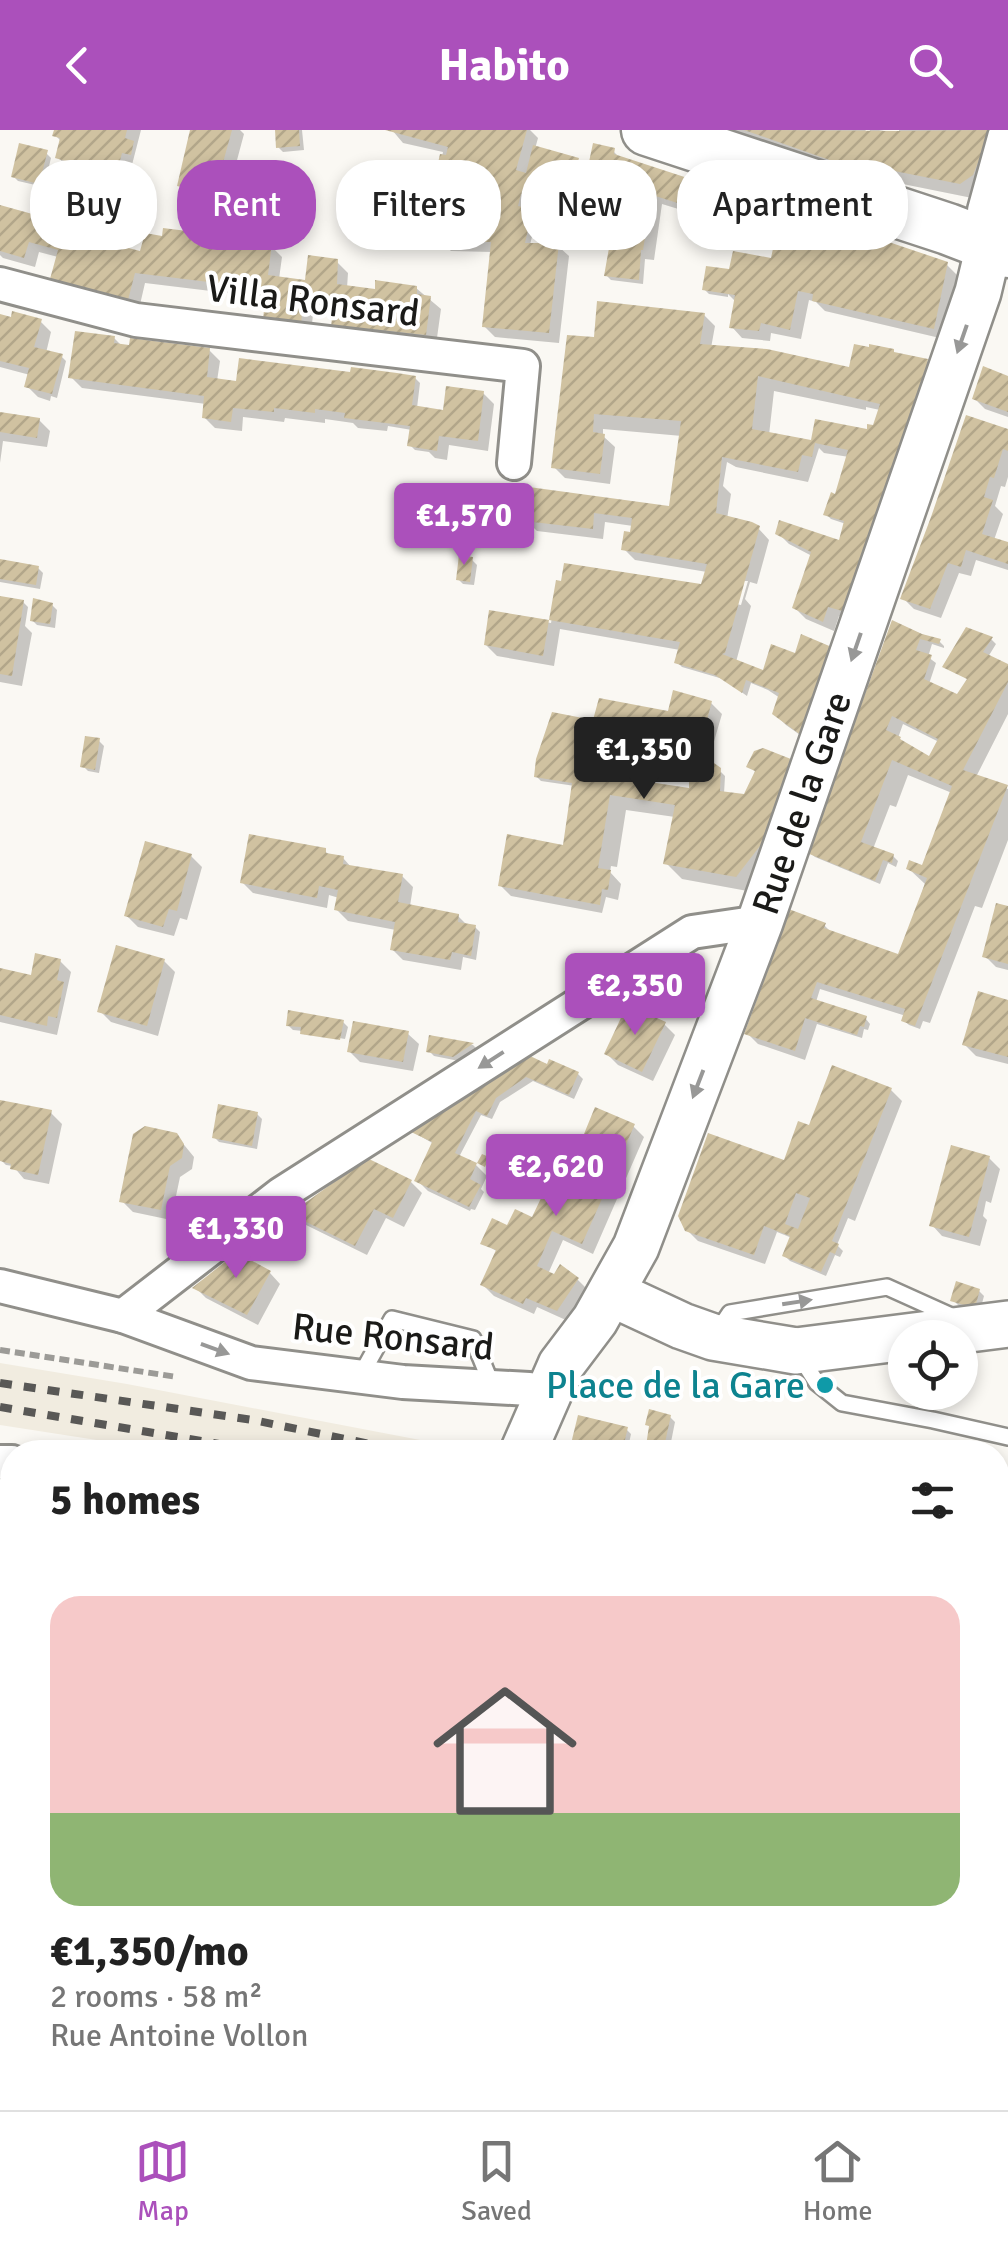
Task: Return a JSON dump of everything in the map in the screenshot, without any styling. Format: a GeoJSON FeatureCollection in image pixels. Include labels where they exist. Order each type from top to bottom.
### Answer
{"type":"FeatureCollection","features":[{"type":"Feature","properties":{"kind":"main road"},"geometry":{"type":"LineString","coordinates":[[647,130],[998,249]]}},
{"type":"Feature","properties":{"kind":"main road","name":"Rue de la Gare"},"geometry":{"type":"LineString","coordinates":[[528,1440],[561,1365],[595,1320],[636,1246],[760,922],[978,292],[998,249]]}},
{"type":"Feature","properties":{"kind":"main road"},"geometry":{"type":"LineString","coordinates":[[611,1293],[714,1337],[796,1351],[988,1326]]}},
{"type":"Feature","properties":{"kind":"street"},"geometry":{"type":"LineString","coordinates":[[998,249],[988,211],[1008,138]]}},
{"type":"Feature","properties":{"kind":"street","name":"Villa Ronsard"},"geometry":{"type":"LineString","coordinates":[[0,284],[136,320],[522,366],[514,463]]}},
{"type":"Feature","properties":{"kind":"street"},"geometry":{"type":"LineString","coordinates":[[124,1316],[281,1194],[692,932],[760,922]]}},
{"type":"Feature","properties":{"kind":"street","name":"Rue Ronsard"},"geometry":{"type":"LineString","coordinates":[[0,1286],[124,1316],[251,1362],[403,1382],[530,1389],[549,1396]]}},
{"type":"Feature","properties":{"kind":"lane"},"geometry":{"type":"LineString","coordinates":[[714,1337],[730,1312],[886,1287],[956,1317],[988,1326]]}},
{"type":"Feature","properties":{"kind":"lane"},"geometry":{"type":"LineString","coordinates":[[360,1376],[392,1319],[473,1339],[493,1388]]}},
{"type":"Feature","properties":{"kind":"lane"},"geometry":{"type":"LineString","coordinates":[[796,1351],[818,1383],[842,1403],[1008,1437]]}},
{"type":"Feature","properties":{"kind":"shaded area"},"geometry":{"type":"Polygon","coordinates":[[[0,1363],[420,1440],[97,1440],[0,1425],[0,1363]]]}},
{"type":"Feature","properties":{"kind":"building"},"geometry":{"type":"Polygon","coordinates":[[[54,130],[127,130],[125,138],[134,141],[131,155],[122,153],[120,160],[62,160],[55,158],[60,138],[52,136],[54,130]]]}},
{"type":"Feature","properties":{"kind":"building"},"geometry":{"type":"Polygon","coordinates":[[[190,130],[232,130],[224,160],[183,160],[190,130]]]}},
{"type":"Feature","properties":{"kind":"building"},"geometry":{"type":"Polygon","coordinates":[[[275,130],[299,130],[300,146],[276,148],[275,130]]]}},
{"type":"Feature","properties":{"kind":"building"},"geometry":{"type":"Polygon","coordinates":[[[385,130],[527,130],[516,170],[521,172],[521,250],[558,250],[549,333],[482,327],[490,250],[501,250],[501,160],[439,160],[440,154],[446,155],[448,147],[385,130]]]}},
{"type":"Feature","properties":{"kind":"building"},"geometry":{"type":"Polygon","coordinates":[[[744,130],[991,130],[973,175],[960,184],[908,174],[908,160],[830,160],[744,130]]]}},
{"type":"Feature","properties":{"kind":"building"},"geometry":{"type":"Polygon","coordinates":[[[19,143],[48,150],[45,160],[30,160],[30,182],[11,177],[19,143]]]}},
{"type":"Feature","properties":{"kind":"building"},"geometry":{"type":"Polygon","coordinates":[[[593,143],[615,148],[614,154],[632,160],[589,160],[593,143]]]}},
{"type":"Feature","properties":{"kind":"building"},"geometry":{"type":"Polygon","coordinates":[[[533,145],[578,160],[529,160],[533,145]]]}},
{"type":"Feature","properties":{"kind":"building"},"geometry":{"type":"Polygon","coordinates":[[[657,168],[677,175],[677,203],[657,197],[657,168]]]}},
{"type":"Feature","properties":{"kind":"building"},"geometry":{"type":"Polygon","coordinates":[[[0,205],[30,213],[30,242],[24,258],[0,251],[0,205]]]}},
{"type":"Feature","properties":{"kind":"building"},"geometry":{"type":"Polygon","coordinates":[[[163,228],[177,230],[177,250],[271,250],[268,275],[305,280],[308,255],[338,259],[337,284],[375,289],[375,280],[417,286],[417,294],[431,296],[426,335],[331,327],[334,299],[304,295],[301,324],[263,320],[266,289],[135,273],[128,300],[50,279],[58,250],[157,250],[157,235],[162,236],[163,228]]]}},
{"type":"Feature","properties":{"kind":"building"},"geometry":{"type":"Polygon","coordinates":[[[908,249],[948,262],[934,329],[812,301],[813,294],[798,291],[790,330],[761,323],[759,331],[729,328],[735,295],[702,290],[706,266],[729,269],[733,251],[771,258],[773,250],[908,249]]]}},
{"type":"Feature","properties":{"kind":"building"},"geometry":{"type":"Polygon","coordinates":[[[609,250],[641,250],[639,280],[604,276],[609,250]]]}},
{"type":"Feature","properties":{"kind":"building"},"geometry":{"type":"Polygon","coordinates":[[[597,301],[705,313],[700,344],[767,349],[849,367],[854,344],[894,349],[928,359],[923,385],[846,612],[828,607],[823,622],[792,608],[811,552],[775,534],[779,520],[839,540],[844,521],[823,515],[831,492],[835,494],[848,450],[815,443],[812,457],[802,455],[798,472],[722,457],[716,513],[760,526],[722,654],[763,670],[771,644],[795,653],[801,634],[834,648],[805,738],[772,714],[779,693],[746,680],[742,693],[715,675],[674,663],[680,642],[549,620],[556,580],[561,581],[564,563],[701,584],[707,564],[621,550],[624,531],[630,532],[632,518],[594,513],[593,529],[524,521],[529,487],[669,506],[681,421],[594,414],[593,432],[605,434],[600,474],[551,468],[567,335],[594,337],[597,301]],[[758,376],[752,429],[811,440],[815,419],[867,429],[867,424],[873,425],[880,404],[758,376]]]}},
{"type":"Feature","properties":{"kind":"building"},"geometry":{"type":"Polygon","coordinates":[[[12,311],[42,319],[34,347],[63,354],[52,394],[24,387],[29,368],[0,361],[0,314],[11,317],[12,311]]]}},
{"type":"Feature","properties":{"kind":"building"},"geometry":{"type":"Polygon","coordinates":[[[75,331],[115,336],[114,343],[129,345],[130,338],[210,348],[207,377],[236,381],[239,358],[350,372],[351,367],[397,373],[416,376],[412,405],[443,410],[446,386],[484,391],[478,441],[439,436],[437,451],[407,446],[410,426],[344,418],[345,413],[315,409],[315,413],[233,408],[231,422],[202,418],[204,396],[68,378],[75,331]]]}},
{"type":"Feature","properties":{"kind":"building"},"geometry":{"type":"Polygon","coordinates":[[[983,366],[1008,376],[1008,412],[972,399],[983,366]]]}},
{"type":"Feature","properties":{"kind":"building"},"geometry":{"type":"Polygon","coordinates":[[[0,412],[40,418],[37,438],[0,432],[0,412]]]}},
{"type":"Feature","properties":{"kind":"building"},"geometry":{"type":"Polygon","coordinates":[[[966,415],[1008,429],[1008,451],[1003,449],[984,497],[993,500],[982,534],[1008,542],[1008,564],[966,550],[961,567],[948,563],[930,609],[900,599],[966,415]]]}},
{"type":"Feature","properties":{"kind":"building"},"geometry":{"type":"Polygon","coordinates":[[[459,555],[473,557],[470,582],[456,580],[459,555]]]}},
{"type":"Feature","properties":{"kind":"building"},"geometry":{"type":"Polygon","coordinates":[[[0,559],[39,566],[36,585],[0,579],[0,559]]]}},
{"type":"Feature","properties":{"kind":"building"},"geometry":{"type":"Polygon","coordinates":[[[0,596],[24,600],[12,676],[0,674],[0,596]]]}},
{"type":"Feature","properties":{"kind":"building"},"geometry":{"type":"Polygon","coordinates":[[[33,598],[53,603],[50,624],[30,621],[33,598]]]}},
{"type":"Feature","properties":{"kind":"building"},"geometry":{"type":"Polygon","coordinates":[[[489,610],[549,620],[543,656],[484,645],[489,610]]]}},
{"type":"Feature","properties":{"kind":"building"},"geometry":{"type":"Polygon","coordinates":[[[892,620],[941,639],[939,644],[920,639],[916,650],[932,655],[924,679],[957,694],[967,679],[942,667],[966,627],[993,637],[983,652],[1008,664],[1008,682],[963,770],[1008,785],[915,1026],[901,1021],[905,1009],[817,982],[811,998],[867,1016],[857,1035],[805,1018],[795,1051],[744,1034],[786,908],[826,923],[824,928],[898,954],[927,878],[906,869],[909,860],[922,865],[952,786],[892,760],[861,842],[894,854],[892,863],[883,860],[875,881],[807,853],[892,620]],[[892,716],[886,730],[929,756],[938,739],[892,716]]]}},
{"type":"Feature","properties":{"kind":"building"},"geometry":{"type":"Polygon","coordinates":[[[673,690],[712,701],[698,753],[660,741],[593,732],[583,772],[689,788],[689,770],[714,763],[721,768],[720,791],[744,794],[755,771],[746,767],[754,751],[763,748],[796,761],[770,833],[736,877],[663,864],[675,805],[610,795],[598,868],[611,870],[608,890],[602,889],[600,905],[498,886],[507,834],[563,845],[572,783],[534,777],[552,712],[593,720],[599,698],[668,711],[673,690]]]}},
{"type":"Feature","properties":{"kind":"building"},"geometry":{"type":"Polygon","coordinates":[[[85,736],[100,738],[95,770],[80,767],[85,736]]]}},
{"type":"Feature","properties":{"kind":"building"},"geometry":{"type":"Polygon","coordinates":[[[249,834],[326,848],[326,853],[344,856],[343,864],[403,874],[398,902],[459,914],[458,922],[476,925],[471,956],[452,952],[450,960],[390,950],[395,922],[334,910],[338,890],[319,886],[317,898],[240,883],[249,834]]]}},
{"type":"Feature","properties":{"kind":"building"},"geometry":{"type":"Polygon","coordinates":[[[145,841],[192,854],[177,911],[169,909],[163,927],[124,916],[145,841]]]}},
{"type":"Feature","properties":{"kind":"building"},"geometry":{"type":"Polygon","coordinates":[[[996,903],[1008,906],[1008,964],[982,957],[996,903]]]}},
{"type":"Feature","properties":{"kind":"building"},"geometry":{"type":"Polygon","coordinates":[[[116,945],[165,959],[147,1026],[97,1012],[116,945]]]}},
{"type":"Feature","properties":{"kind":"building"},"geometry":{"type":"Polygon","coordinates":[[[35,953],[61,959],[57,980],[64,982],[57,1018],[48,1016],[47,1026],[0,1015],[0,968],[31,975],[35,953]]]}},
{"type":"Feature","properties":{"kind":"building"},"geometry":{"type":"Polygon","coordinates":[[[978,991],[1008,1000],[1008,1057],[962,1045],[978,991]]]}},
{"type":"Feature","properties":{"kind":"building"},"geometry":{"type":"Polygon","coordinates":[[[627,1005],[666,1022],[642,1072],[604,1054],[627,1005]]]}},
{"type":"Feature","properties":{"kind":"building"},"geometry":{"type":"Polygon","coordinates":[[[288,1010],[344,1020],[340,1040],[300,1034],[301,1027],[286,1026],[288,1010]]]}},
{"type":"Feature","properties":{"kind":"building"},"geometry":{"type":"Polygon","coordinates":[[[353,1021],[409,1031],[403,1062],[347,1052],[353,1021]]]}},
{"type":"Feature","properties":{"kind":"building"},"geometry":{"type":"Polygon","coordinates":[[[429,1035],[474,1043],[453,1057],[426,1052],[429,1035]]]}},
{"type":"Feature","properties":{"kind":"building"},"geometry":{"type":"Polygon","coordinates":[[[528,1055],[579,1072],[569,1095],[526,1077],[496,1098],[487,1116],[476,1111],[455,1153],[477,1163],[470,1179],[481,1185],[469,1207],[414,1181],[432,1142],[409,1131],[528,1055]]]}},
{"type":"Feature","properties":{"kind":"building"},"geometry":{"type":"Polygon","coordinates":[[[832,1065],[892,1088],[832,1241],[839,1244],[835,1254],[830,1252],[821,1272],[782,1256],[790,1236],[764,1226],[754,1255],[685,1231],[678,1216],[708,1133],[784,1160],[798,1121],[809,1125],[832,1065]],[[796,1193],[785,1224],[798,1229],[810,1198],[796,1193]]]}},
{"type":"Feature","properties":{"kind":"building"},"geometry":{"type":"Polygon","coordinates":[[[0,1100],[52,1110],[38,1175],[10,1169],[11,1164],[0,1161],[0,1100]]]}},
{"type":"Feature","properties":{"kind":"building"},"geometry":{"type":"Polygon","coordinates":[[[218,1104],[258,1112],[252,1146],[212,1138],[218,1104]]]}},
{"type":"Feature","properties":{"kind":"building"},"geometry":{"type":"Polygon","coordinates":[[[595,1107],[635,1124],[582,1244],[552,1231],[537,1266],[554,1274],[560,1264],[579,1278],[557,1311],[526,1298],[523,1304],[480,1285],[496,1250],[480,1244],[492,1218],[507,1225],[515,1209],[532,1217],[543,1194],[552,1198],[595,1107]]]}},
{"type":"Feature","properties":{"kind":"building"},"geometry":{"type":"Polygon","coordinates":[[[145,1126],[177,1133],[184,1144],[182,1158],[170,1166],[161,1210],[119,1202],[133,1134],[145,1126]]]}},
{"type":"Feature","properties":{"kind":"building"},"geometry":{"type":"Polygon","coordinates":[[[951,1145],[990,1156],[969,1237],[929,1226],[951,1145]]]}},
{"type":"Feature","properties":{"kind":"building"},"geometry":{"type":"Polygon","coordinates":[[[482,1154],[489,1157],[485,1167],[477,1163],[482,1154]]]}},
{"type":"Feature","properties":{"kind":"building"},"geometry":{"type":"Polygon","coordinates":[[[367,1158],[412,1180],[393,1218],[374,1209],[355,1246],[290,1214],[367,1158]]]}},
{"type":"Feature","properties":{"kind":"building"},"geometry":{"type":"Polygon","coordinates":[[[254,1239],[259,1246],[245,1257],[271,1271],[247,1315],[192,1288],[254,1239]]]}},
{"type":"Feature","properties":{"kind":"building"},"geometry":{"type":"Polygon","coordinates":[[[956,1281],[980,1289],[975,1308],[950,1301],[956,1281]]]}},
{"type":"Feature","properties":{"kind":"building"},"geometry":{"type":"Polygon","coordinates":[[[649,1409],[671,1415],[666,1440],[647,1440],[649,1426],[645,1425],[649,1409]]]}},
{"type":"Feature","properties":{"kind":"building"},"geometry":{"type":"Polygon","coordinates":[[[578,1415],[628,1427],[625,1440],[572,1440],[578,1415]]]}},
{"type":"Feature","properties":{"kind":"railway"},"geometry":{"type":"LineString","coordinates":[[0,1383],[253,1420],[350,1440]]}},
{"type":"Feature","properties":{"kind":"railway"},"geometry":{"type":"LineString","coordinates":[[0,1407],[195,1440]]}},
{"type":"Feature","properties":{"kind":"place","name":"Place de la Gare"},"geometry":{"type":"Point","coordinates":[825,1385]}}]}
